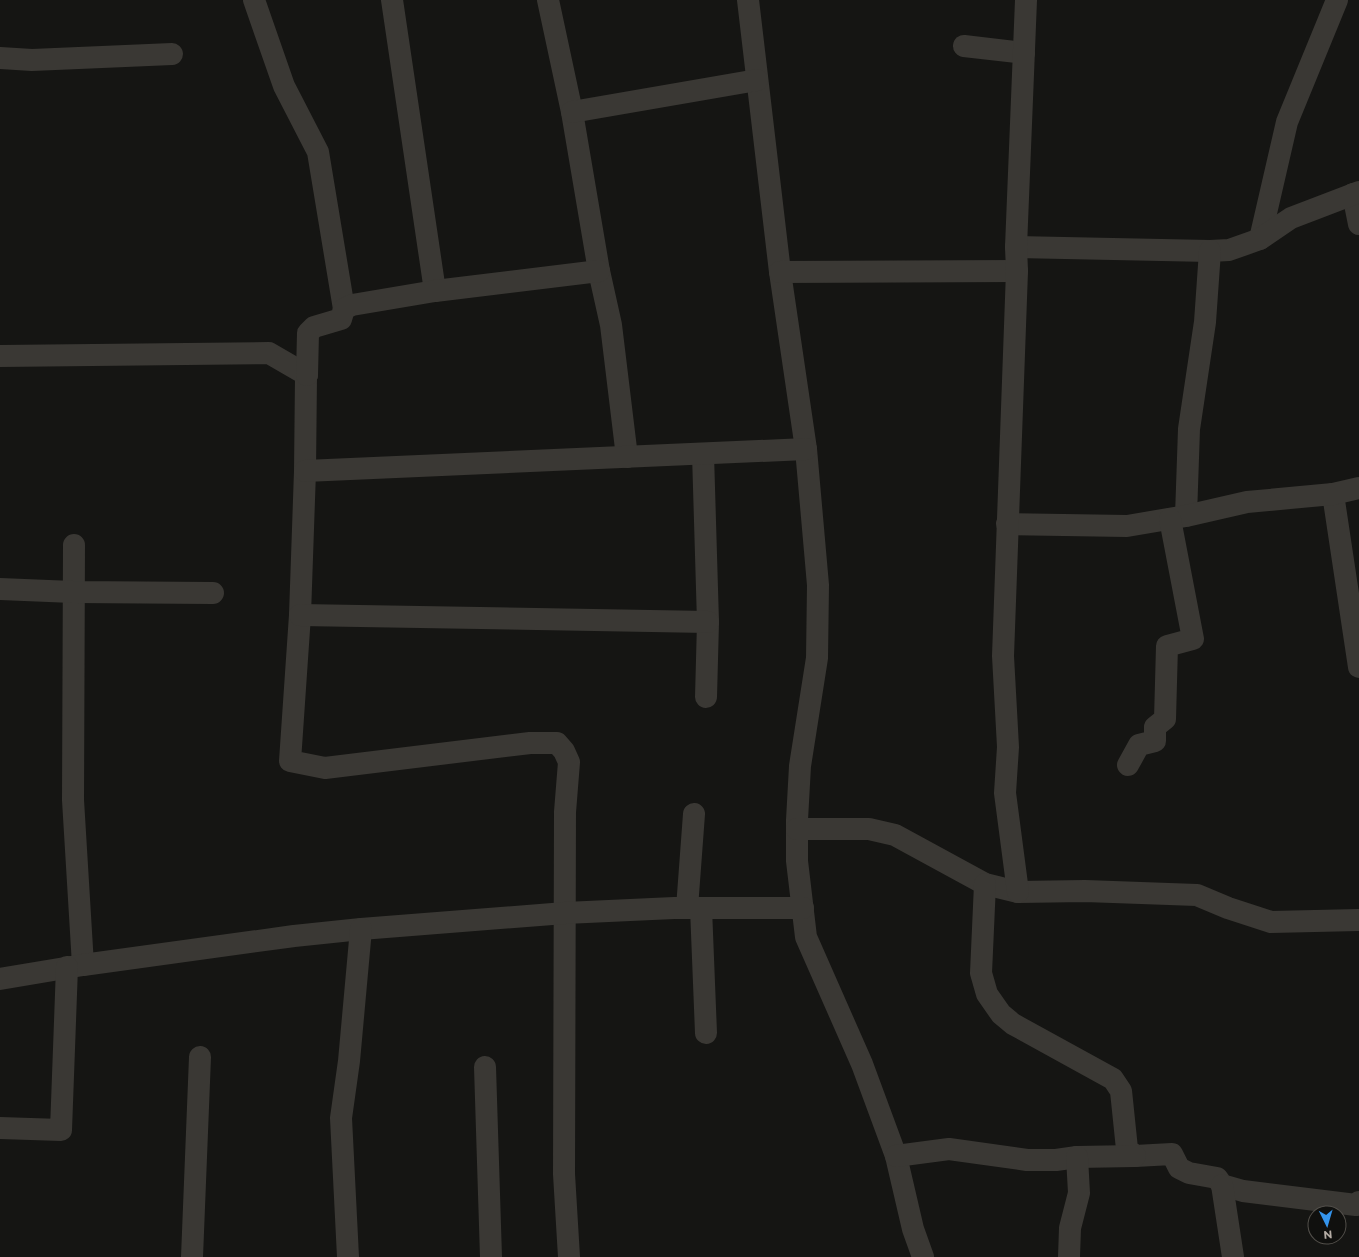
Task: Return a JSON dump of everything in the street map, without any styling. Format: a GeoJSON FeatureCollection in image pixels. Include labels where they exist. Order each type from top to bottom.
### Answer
{"type":"FeatureCollection","features":[{"type":"Feature","properties":{"kind":"street"},"geometry":{"type":"LineString","coordinates":[[254,0],[284,86],[318,152],[344,309],[341,319],[314,326],[308,333],[300,615],[290,761],[325,768],[530,743],[557,743],[564,751],[569,762],[565,812],[564,1174],[569,1257]]}},
{"type":"Feature","properties":{"kind":"street"},"geometry":{"type":"LineString","coordinates":[[392,0],[436,290]]}},
{"type":"Feature","properties":{"kind":"street"},"geometry":{"type":"LineString","coordinates":[[548,0],[572,112],[599,271],[611,325],[627,457]]}},
{"type":"Feature","properties":{"kind":"street"},"geometry":{"type":"LineString","coordinates":[[748,0],[780,272],[806,449],[818,585],[817,658],[800,766],[797,829],[797,861],[806,937],[862,1064],[896,1156],[913,1229],[923,1257]]}},
{"type":"Feature","properties":{"kind":"street"},"geometry":{"type":"LineString","coordinates":[[1018,892],[1006,793],[1008,747],[1003,656],[1017,271],[1016,247],[1026,0]]}},
{"type":"Feature","properties":{"kind":"street"},"geometry":{"type":"LineString","coordinates":[[1260,239],[1287,122],[1337,0]]}},
{"type":"Feature","properties":{"kind":"street"},"geometry":{"type":"LineString","coordinates":[[964,46],[1024,53]]}},
{"type":"Feature","properties":{"kind":"street"},"geometry":{"type":"LineString","coordinates":[[0,58],[32,60],[172,54]]}},
{"type":"Feature","properties":{"kind":"street"},"geometry":{"type":"LineString","coordinates":[[572,112],[757,80]]}},
{"type":"Feature","properties":{"kind":"street"},"geometry":{"type":"LineString","coordinates":[[1016,247],[1210,252],[1229,250],[1260,239],[1291,218],[1356,193],[1359,224]]}},
{"type":"Feature","properties":{"kind":"street"},"geometry":{"type":"LineString","coordinates":[[1128,765],[1139,746],[1155,741],[1155,727],[1165,719],[1167,646],[1193,638],[1178,517],[1188,430],[1205,322],[1210,252]]}},
{"type":"Feature","properties":{"kind":"street"},"geometry":{"type":"LineString","coordinates":[[344,309],[352,305],[436,290],[599,271]]}},
{"type":"Feature","properties":{"kind":"street"},"geometry":{"type":"LineString","coordinates":[[780,272],[1017,271]]}},
{"type":"Feature","properties":{"kind":"street"},"geometry":{"type":"LineString","coordinates":[[0,356],[269,353],[307,375]]}},
{"type":"Feature","properties":{"kind":"street"},"geometry":{"type":"LineString","coordinates":[[305,470],[806,449]]}},
{"type":"Feature","properties":{"kind":"street"},"geometry":{"type":"LineString","coordinates":[[703,454],[708,622],[706,697]]}},
{"type":"Feature","properties":{"kind":"street"},"geometry":{"type":"LineString","coordinates":[[1007,524],[1126,526],[1178,517],[1248,502],[1333,494],[1359,488]]}},
{"type":"Feature","properties":{"kind":"street"},"geometry":{"type":"LineString","coordinates":[[1333,494],[1359,667]]}},
{"type":"Feature","properties":{"kind":"street"},"geometry":{"type":"LineString","coordinates":[[0,1128],[61,1130],[75,966],[73,800],[74,545]]}},
{"type":"Feature","properties":{"kind":"street"},"geometry":{"type":"LineString","coordinates":[[0,589],[73,592],[213,594]]}},
{"type":"Feature","properties":{"kind":"street"},"geometry":{"type":"LineString","coordinates":[[300,615],[708,622]]}},
{"type":"Feature","properties":{"kind":"street"},"geometry":{"type":"LineString","coordinates":[[694,814],[694,908],[706,1033]]}},
{"type":"Feature","properties":{"kind":"street"},"geometry":{"type":"LineString","coordinates":[[797,829],[869,829],[895,835],[985,884],[1018,892],[1085,890],[1197,895],[1228,908],[1271,922],[1359,920]]}},
{"type":"Feature","properties":{"kind":"street"},"geometry":{"type":"LineString","coordinates":[[985,884],[981,973],[987,994],[1001,1014],[1013,1024],[1113,1079],[1121,1091],[1127,1149],[1135,1156]]}},
{"type":"Feature","properties":{"kind":"street"},"geometry":{"type":"LineString","coordinates":[[0,979],[75,966],[294,936],[362,929],[565,913],[694,908],[803,908]]}},
{"type":"Feature","properties":{"kind":"street"},"geometry":{"type":"LineString","coordinates":[[348,1257],[341,1118],[349,1061],[362,929]]}},
{"type":"Feature","properties":{"kind":"street"},"geometry":{"type":"LineString","coordinates":[[192,1257],[200,1057]]}},
{"type":"Feature","properties":{"kind":"street"},"geometry":{"type":"LineString","coordinates":[[485,1067],[491,1257]]}},
{"type":"Feature","properties":{"kind":"street"},"geometry":{"type":"LineString","coordinates":[[896,1156],[949,1149],[1027,1160],[1172,1154],[1179,1168],[1189,1173],[1217,1178],[1222,1185],[1233,1257]]}},
{"type":"Feature","properties":{"kind":"street"},"geometry":{"type":"LineString","coordinates":[[1069,1257],[1070,1228],[1079,1193],[1077,1157]]}},
{"type":"Feature","properties":{"kind":"street"},"geometry":{"type":"LineString","coordinates":[[1222,1185],[1243,1191],[1356,1205],[1359,1202]]}}]}
